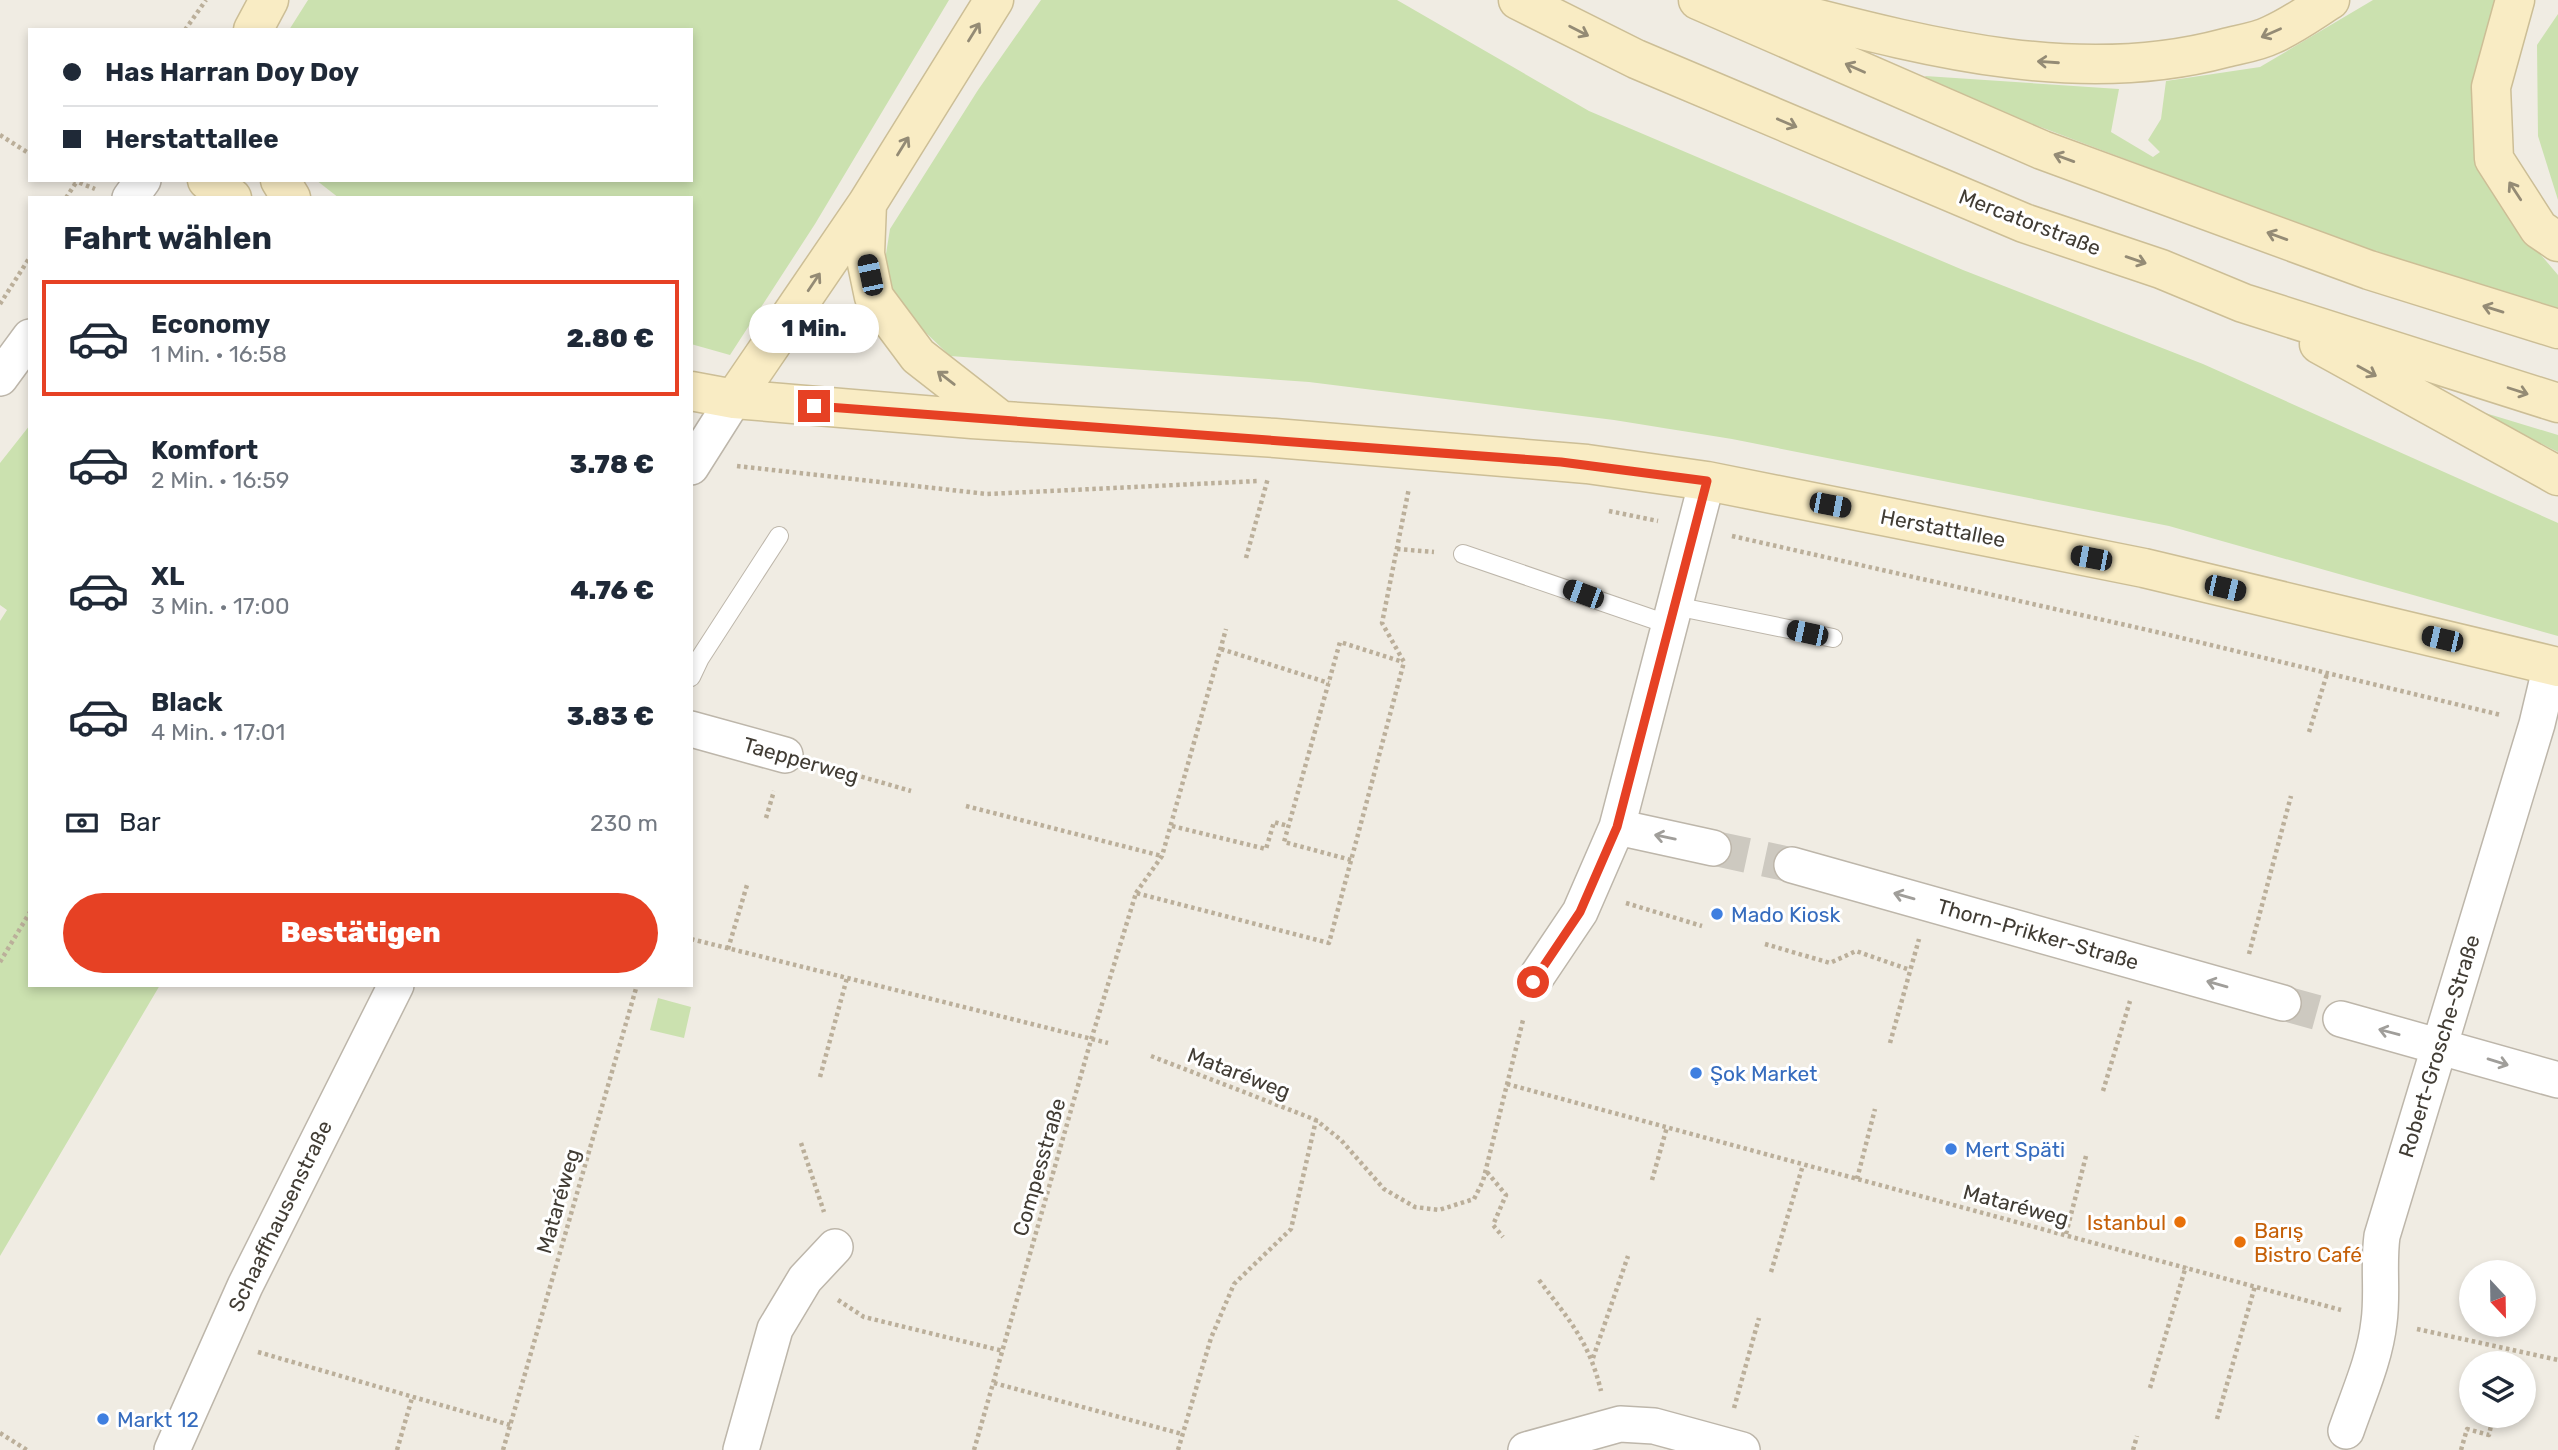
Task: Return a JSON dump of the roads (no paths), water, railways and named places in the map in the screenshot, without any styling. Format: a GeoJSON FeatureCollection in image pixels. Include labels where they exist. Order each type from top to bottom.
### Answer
{"type":"FeatureCollection","features":[{"type":"Feature","properties":{"kind":"main road"},"geometry":{"type":"LineString","coordinates":[[734,399],[867,204],[994,0]]}},
{"type":"Feature","properties":{"kind":"main road","name":"Mercatorstraße"},"geometry":{"type":"LineString","coordinates":[[1518,0],[1636,59],[2012,218],[2161,269],[2243,303],[2558,403]]}},
{"type":"Feature","properties":{"kind":"main road"},"geometry":{"type":"LineString","coordinates":[[1698,0],[2042,150],[2369,270],[2558,329]]}},
{"type":"Feature","properties":{"kind":"main road"},"geometry":{"type":"LineString","coordinates":[[1744,0],[1919,43],[2030,61],[2101,66],[2185,59],[2270,36],[2330,0]]}},
{"type":"Feature","properties":{"kind":"main road"},"geometry":{"type":"LineString","coordinates":[[2515,0],[2491,87],[2494,159],[2539,229],[2558,242]]}},
{"type":"Feature","properties":{"kind":"main road"},"geometry":{"type":"LineString","coordinates":[[210,182],[229,196]]}},
{"type":"Feature","properties":{"kind":"main road"},"geometry":{"type":"LineString","coordinates":[[867,204],[865,254],[874,297],[918,356],[1000,420]]}},
{"type":"Feature","properties":{"kind":"main road"},"geometry":{"type":"LineString","coordinates":[[2243,303],[2558,476]]}},
{"type":"Feature","properties":{"kind":"main road","name":"Herstattallee"},"geometry":{"type":"LineString","coordinates":[[693,391],[734,399],[1275,438],[1587,464],[1707,481],[2144,568],[2554,666]]}},
{"type":"Feature","properties":{"kind":"street"},"geometry":{"type":"LineString","coordinates":[[0,378],[28,340]]}},
{"type":"Feature","properties":{"kind":"street"},"geometry":{"type":"LineString","coordinates":[[693,464],[734,399]]}},
{"type":"Feature","properties":{"kind":"street"},"geometry":{"type":"LineString","coordinates":[[1533,982],[1580,912],[1617,827],[1707,481]]}},
{"type":"Feature","properties":{"kind":"street","name":"Robert-Grosche-Straße"},"geometry":{"type":"LineString","coordinates":[[2346,1431],[2372,1354],[2379,1321],[2378,1266],[2382,1236],[2554,666]]}},
{"type":"Feature","properties":{"kind":"street","name":"Taepperweg"},"geometry":{"type":"LineString","coordinates":[[693,730],[785,755]]}},
{"type":"Feature","properties":{"kind":"street"},"geometry":{"type":"LineString","coordinates":[[1617,827],[1713,848]]}},
{"type":"Feature","properties":{"kind":"street","name":"Thorn-Prikker-Straße"},"geometry":{"type":"LineString","coordinates":[[1793,865],[2283,1003]]}},
{"type":"Feature","properties":{"kind":"street","name":"Schaaffhausenstraße"},"geometry":{"type":"LineString","coordinates":[[172,1450],[251,1274],[395,987]]}},
{"type":"Feature","properties":{"kind":"street"},"geometry":{"type":"LineString","coordinates":[[2341,1018],[2558,1080]]}},
{"type":"Feature","properties":{"kind":"street"},"geometry":{"type":"LineString","coordinates":[[741,1450],[775,1329],[805,1279],[835,1247]]}},
{"type":"Feature","properties":{"kind":"street"},"geometry":{"type":"LineString","coordinates":[[1526,1450],[1609,1426],[1654,1426],[1733,1448]]}},
{"type":"Feature","properties":{"kind":"lane"},"geometry":{"type":"LineString","coordinates":[[693,673],[779,536]]}},
{"type":"Feature","properties":{"kind":"lane"},"geometry":{"type":"LineString","coordinates":[[1463,554],[1672,615],[1833,638]]}},
{"type":"Feature","properties":{"kind":"tunnel"},"geometry":{"type":"LineString","coordinates":[[1713,848],[1792,865]]}},
{"type":"Feature","properties":{"kind":"tunnel"},"geometry":{"type":"LineString","coordinates":[[2283,1003],[2341,1019]]}},
{"type":"Feature","properties":{"kind":"place","name":"Mado Kiosk"},"geometry":{"type":"Point","coordinates":[1717,914]}},
{"type":"Feature","properties":{"kind":"place","name":"Şok Market"},"geometry":{"type":"Point","coordinates":[1696,1073]}},
{"type":"Feature","properties":{"kind":"place","name":"Mert Späti"},"geometry":{"type":"Point","coordinates":[1951,1149]}},
{"type":"Feature","properties":{"kind":"place","name":"Istanbul"},"geometry":{"type":"Point","coordinates":[2180,1222]}},
{"type":"Feature","properties":{"kind":"place","name":"Barış Bistro Café"},"geometry":{"type":"Point","coordinates":[2240,1242]}},
{"type":"Feature","properties":{"kind":"place","name":"Markt 12"},"geometry":{"type":"Point","coordinates":[103,1419]}}]}
